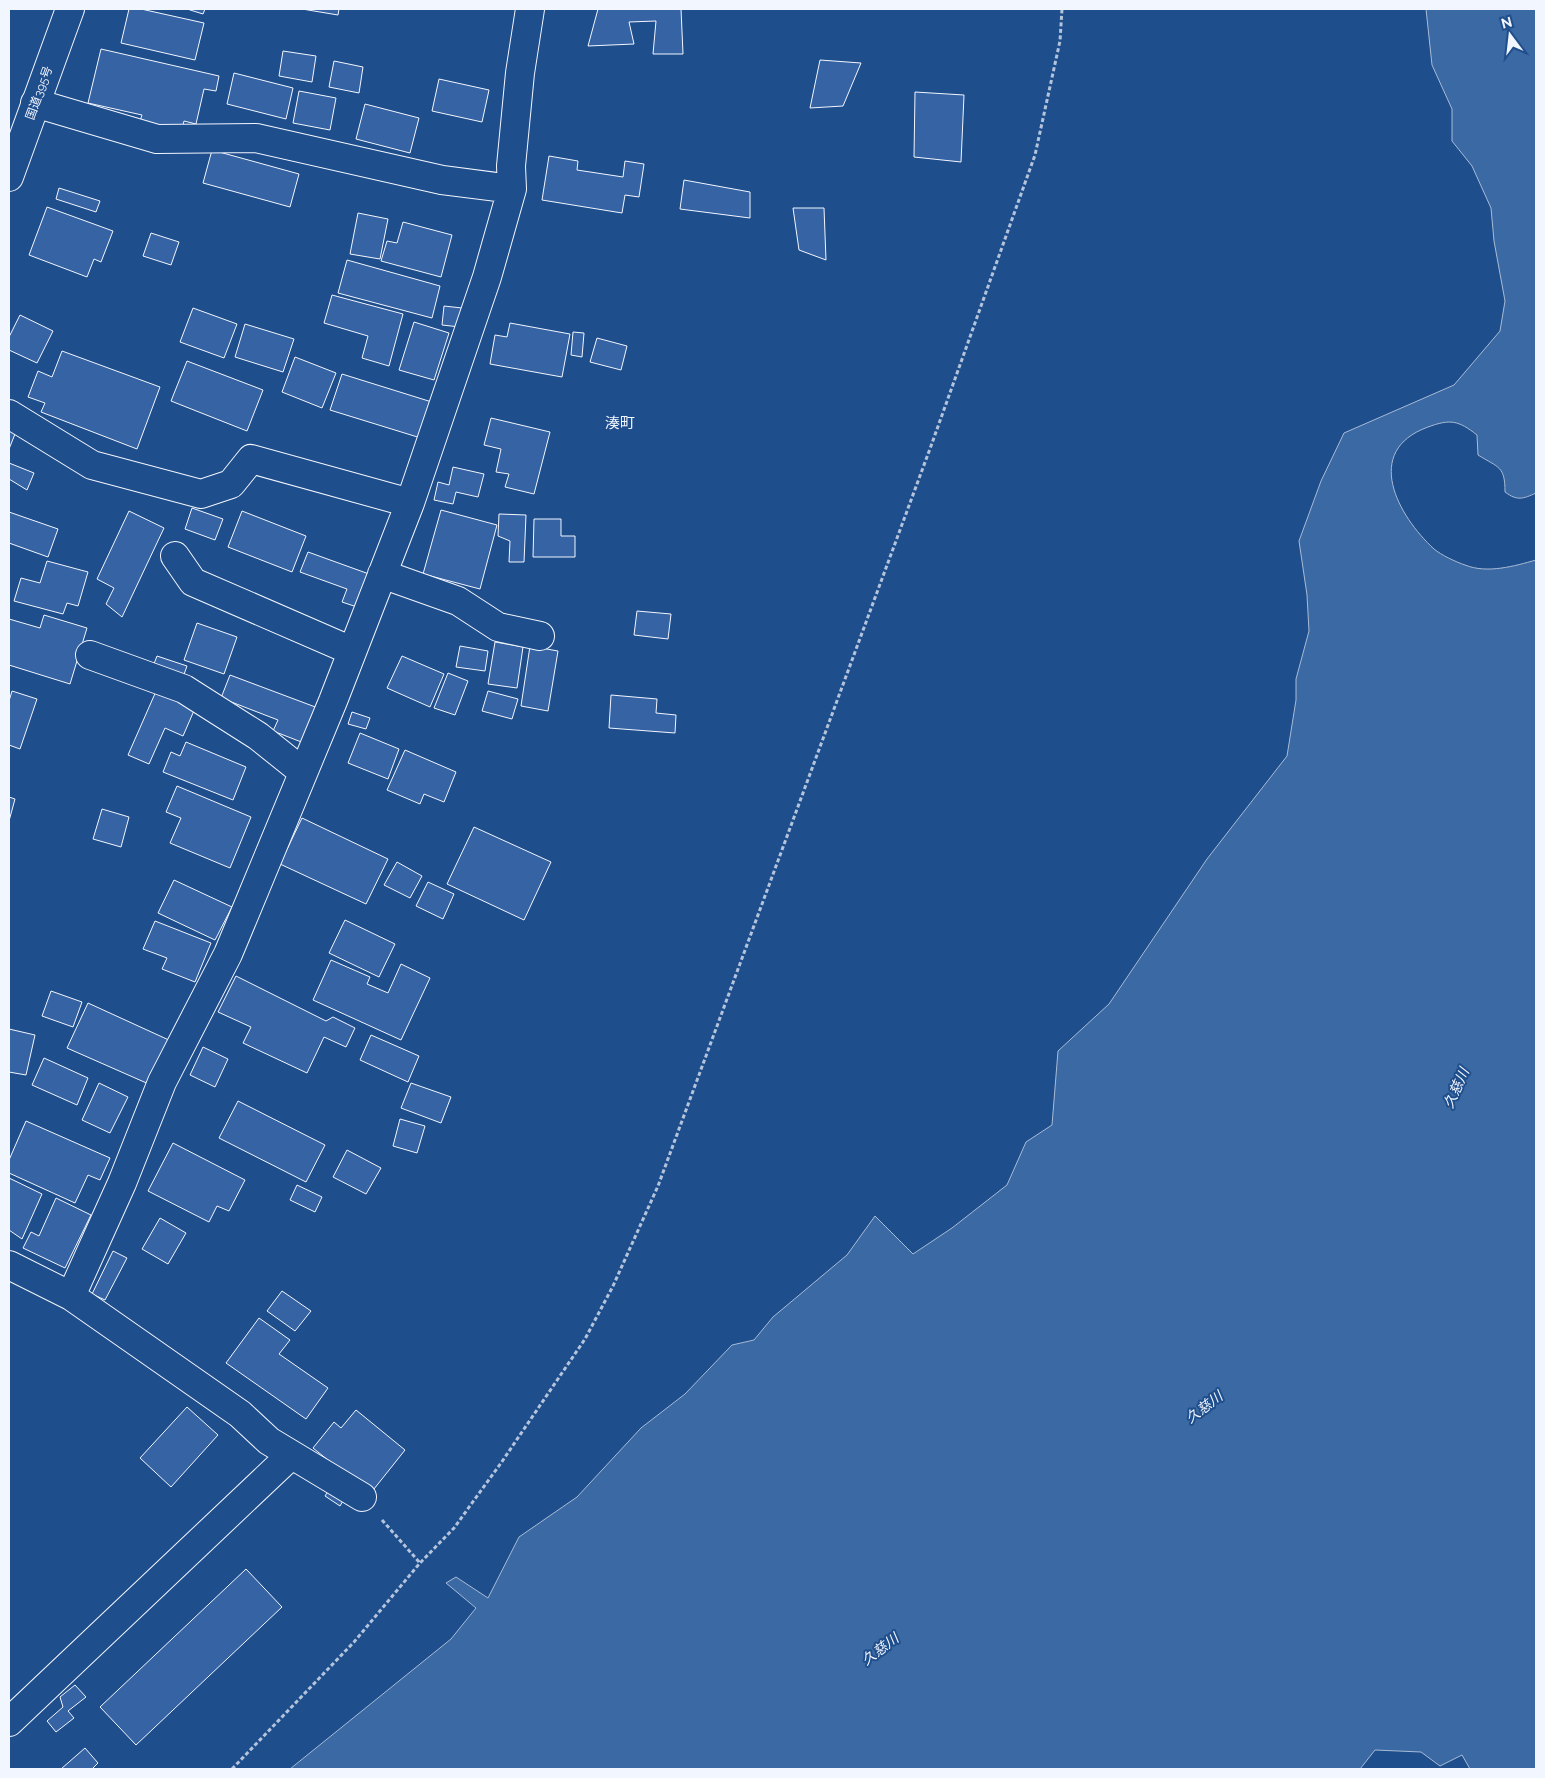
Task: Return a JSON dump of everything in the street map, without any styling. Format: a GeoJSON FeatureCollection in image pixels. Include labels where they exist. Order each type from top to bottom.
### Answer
{"type":"FeatureCollection","features":[{"type":"Feature","properties":{"kind":"main road","name":"国道395号"},"geometry":{"type":"LineString","coordinates":[[9,177],[34,103],[70,9]]}},
{"type":"Feature","properties":{"kind":"main road"},"geometry":{"type":"LineString","coordinates":[[71,1296],[122,1182],[162,1082],[228,954],[352,651],[410,503],[487,278],[512,189],[511,166],[520,73],[530,9]]}},
{"type":"Feature","properties":{"kind":"main road"},"geometry":{"type":"LineString","coordinates":[[34,103],[157,139],[256,138],[442,180],[512,189]]}},
{"type":"Feature","properties":{"kind":"main road"},"geometry":{"type":"LineString","coordinates":[[9,414],[92,465],[201,494],[231,484],[251,459],[410,503]]}},
{"type":"Feature","properties":{"kind":"main road"},"geometry":{"type":"LineString","coordinates":[[175,556],[193,582],[352,651]]}},
{"type":"Feature","properties":{"kind":"main road"},"geometry":{"type":"LineString","coordinates":[[382,574],[458,601],[498,627],[540,636]]}},
{"type":"Feature","properties":{"kind":"main road"},"geometry":{"type":"LineString","coordinates":[[90,655],[184,689],[258,736],[303,772]]}},
{"type":"Feature","properties":{"kind":"main road"},"geometry":{"type":"LineString","coordinates":[[9,1265],[71,1296],[240,1414],[269,1442],[362,1497]]}},
{"type":"Feature","properties":{"kind":"main road"},"geometry":{"type":"LineString","coordinates":[[9,1722],[290,1456]]}},
{"type":"Feature","properties":{"kind":"path"},"geometry":{"type":"LineString","coordinates":[[232,1769],[354,1642],[420,1563],[459,1520],[501,1463],[585,1339],[613,1286],[658,1186],[931,446],[1032,164],[1060,41],[1062,9]]}},
{"type":"Feature","properties":{"kind":"path"},"geometry":{"type":"LineString","coordinates":[[362,1497],[420,1563]]}},
{"type":"Feature","properties":{"kind":"water","name":"久慈川"},"geometry":{"type":"Polygon","coordinates":[[[1426,9],[1536,9],[1536,493],[1527,497],[1517,498],[1505,492],[1502,472],[1478,455],[1477,435],[1454,422],[1428,427],[1408,438],[1396,452],[1391,467],[1393,485],[1399,502],[1421,535],[1441,554],[1461,564],[1482,569],[1519,565],[1536,560],[1536,1769],[1470,1769],[1462,1755],[1440,1766],[1421,1752],[1375,1750],[1360,1769],[290,1769],[451,1639],[476,1608],[446,1583],[456,1577],[488,1598],[519,1537],[577,1497],[641,1428],[685,1394],[732,1345],[754,1340],[773,1317],[847,1255],[875,1216],[913,1254],[952,1228],[1007,1185],[1026,1142],[1052,1125],[1058,1051],[1109,1004],[1207,859],[1287,756],[1296,700],[1296,679],[1309,631],[1307,595],[1299,541],[1321,481],[1344,433],[1454,385],[1500,331],[1505,301],[1494,241],[1491,208],[1472,166],[1452,141],[1452,109],[1432,65],[1426,9]]]}},
{"type":"Feature","properties":{"kind":"building"},"geometry":{"type":"Polygon","coordinates":[[[129,9],[141,9],[204,23],[195,60],[121,43],[129,9]]]}},
{"type":"Feature","properties":{"kind":"building"},"geometry":{"type":"Polygon","coordinates":[[[187,9],[205,9],[203,14],[187,9]]]}},
{"type":"Feature","properties":{"kind":"building"},"geometry":{"type":"Polygon","coordinates":[[[302,9],[339,9],[338,15],[302,9]]]}},
{"type":"Feature","properties":{"kind":"building"},"geometry":{"type":"Polygon","coordinates":[[[598,9],[681,9],[683,54],[653,54],[656,21],[629,22],[634,44],[588,46],[598,9]]]}},
{"type":"Feature","properties":{"kind":"building"},"geometry":{"type":"Polygon","coordinates":[[[101,49],[219,76],[216,91],[204,89],[196,124],[184,121],[181,133],[139,124],[142,115],[88,103],[101,49]]]}},
{"type":"Feature","properties":{"kind":"building"},"geometry":{"type":"Polygon","coordinates":[[[283,51],[316,56],[312,82],[279,76],[283,51]]]}},
{"type":"Feature","properties":{"kind":"building"},"geometry":{"type":"Polygon","coordinates":[[[820,60],[861,63],[843,106],[810,108],[820,60]]]}},
{"type":"Feature","properties":{"kind":"building"},"geometry":{"type":"Polygon","coordinates":[[[334,61],[363,67],[359,93],[329,87],[334,61]]]}},
{"type":"Feature","properties":{"kind":"building"},"geometry":{"type":"Polygon","coordinates":[[[234,73],[293,88],[286,119],[227,104],[234,73]]]}},
{"type":"Feature","properties":{"kind":"building"},"geometry":{"type":"Polygon","coordinates":[[[439,79],[489,90],[482,122],[432,111],[439,79]]]}},
{"type":"Feature","properties":{"kind":"building"},"geometry":{"type":"Polygon","coordinates":[[[299,91],[336,98],[330,130],[293,123],[299,91]]]}},
{"type":"Feature","properties":{"kind":"building"},"geometry":{"type":"Polygon","coordinates":[[[915,92],[964,95],[961,162],[914,157],[915,92]]]}},
{"type":"Feature","properties":{"kind":"building"},"geometry":{"type":"Polygon","coordinates":[[[365,104],[419,118],[410,153],[356,139],[365,104]]]}},
{"type":"Feature","properties":{"kind":"building"},"geometry":{"type":"Polygon","coordinates":[[[212,150],[299,174],[290,207],[203,183],[212,150]]]}},
{"type":"Feature","properties":{"kind":"building"},"geometry":{"type":"Polygon","coordinates":[[[549,156],[578,161],[577,170],[623,177],[625,161],[644,164],[639,197],[625,195],[622,213],[542,200],[549,156]]]}},
{"type":"Feature","properties":{"kind":"building"},"geometry":{"type":"Polygon","coordinates":[[[684,180],[750,192],[750,218],[680,209],[684,180]]]}},
{"type":"Feature","properties":{"kind":"building"},"geometry":{"type":"Polygon","coordinates":[[[59,188],[100,201],[96,212],[56,199],[59,188]]]}},
{"type":"Feature","properties":{"kind":"building"},"geometry":{"type":"Polygon","coordinates":[[[47,207],[113,231],[101,262],[94,259],[87,277],[29,255],[47,207]]]}},
{"type":"Feature","properties":{"kind":"building"},"geometry":{"type":"Polygon","coordinates":[[[793,208],[824,208],[826,260],[799,250],[793,208]]]}},
{"type":"Feature","properties":{"kind":"building"},"geometry":{"type":"Polygon","coordinates":[[[358,213],[388,219],[380,259],[350,254],[358,213]]]}},
{"type":"Feature","properties":{"kind":"building"},"geometry":{"type":"Polygon","coordinates":[[[403,222],[452,235],[441,277],[381,261],[387,241],[397,243],[403,222]]]}},
{"type":"Feature","properties":{"kind":"building"},"geometry":{"type":"Polygon","coordinates":[[[151,233],[179,242],[171,265],[143,256],[151,233]]]}},
{"type":"Feature","properties":{"kind":"building"},"geometry":{"type":"Polygon","coordinates":[[[347,260],[440,286],[432,318],[338,293],[347,260]]]}},
{"type":"Feature","properties":{"kind":"building"},"geometry":{"type":"Polygon","coordinates":[[[332,295],[403,314],[389,366],[362,358],[368,336],[324,323],[332,295]]]}},
{"type":"Feature","properties":{"kind":"building"},"geometry":{"type":"Polygon","coordinates":[[[444,306],[462,308],[460,327],[442,325],[444,306]]]}},
{"type":"Feature","properties":{"kind":"building"},"geometry":{"type":"Polygon","coordinates":[[[193,308],[237,324],[224,358],[180,342],[193,308]]]}},
{"type":"Feature","properties":{"kind":"building"},"geometry":{"type":"Polygon","coordinates":[[[20,315],[53,331],[37,363],[9,350],[9,337],[20,315]]]}},
{"type":"Feature","properties":{"kind":"building"},"geometry":{"type":"Polygon","coordinates":[[[414,322],[449,333],[434,380],[399,370],[414,322]]]}},
{"type":"Feature","properties":{"kind":"building"},"geometry":{"type":"Polygon","coordinates":[[[510,323],[570,334],[562,377],[490,364],[495,335],[507,337],[510,323]]]}},
{"type":"Feature","properties":{"kind":"building"},"geometry":{"type":"Polygon","coordinates":[[[245,324],[294,339],[283,372],[235,357],[245,324]]]}},
{"type":"Feature","properties":{"kind":"building"},"geometry":{"type":"Polygon","coordinates":[[[573,332],[584,333],[582,357],[571,355],[573,332]]]}},
{"type":"Feature","properties":{"kind":"building"},"geometry":{"type":"Polygon","coordinates":[[[597,338],[627,346],[621,370],[590,362],[597,338]]]}},
{"type":"Feature","properties":{"kind":"building"},"geometry":{"type":"Polygon","coordinates":[[[62,351],[160,387],[137,449],[41,412],[45,403],[28,397],[38,371],[52,377],[62,351]]]}},
{"type":"Feature","properties":{"kind":"building"},"geometry":{"type":"Polygon","coordinates":[[[295,357],[336,373],[322,408],[282,392],[295,357]]]}},
{"type":"Feature","properties":{"kind":"building"},"geometry":{"type":"Polygon","coordinates":[[[187,361],[263,390],[247,431],[171,401],[187,361]]]}},
{"type":"Feature","properties":{"kind":"building"},"geometry":{"type":"Polygon","coordinates":[[[342,374],[435,403],[424,439],[330,410],[342,374]]]}},
{"type":"Feature","properties":{"kind":"building"},"geometry":{"type":"Polygon","coordinates":[[[491,418],[550,432],[534,494],[505,487],[509,474],[496,472],[501,449],[484,445],[491,418]]]}},
{"type":"Feature","properties":{"kind":"building"},"geometry":{"type":"Polygon","coordinates":[[[9,425],[17,429],[9,449],[9,425]]]}},
{"type":"Feature","properties":{"kind":"building"},"geometry":{"type":"Polygon","coordinates":[[[9,463],[34,473],[27,490],[9,479],[9,463]]]}},
{"type":"Feature","properties":{"kind":"building"},"geometry":{"type":"Polygon","coordinates":[[[453,467],[484,474],[478,497],[456,492],[453,504],[434,500],[438,482],[449,485],[453,467]]]}},
{"type":"Feature","properties":{"kind":"building"},"geometry":{"type":"Polygon","coordinates":[[[192,508],[223,519],[215,540],[185,529],[192,508]]]}},
{"type":"Feature","properties":{"kind":"building"},"geometry":{"type":"Polygon","coordinates":[[[441,510],[497,525],[480,589],[423,574],[441,510]]]}},
{"type":"Feature","properties":{"kind":"building"},"geometry":{"type":"Polygon","coordinates":[[[129,511],[164,528],[122,617],[106,604],[114,588],[97,579],[129,511]]]}},
{"type":"Feature","properties":{"kind":"building"},"geometry":{"type":"Polygon","coordinates":[[[242,511],[306,536],[292,572],[228,547],[242,511]]]}},
{"type":"Feature","properties":{"kind":"building"},"geometry":{"type":"Polygon","coordinates":[[[9,512],[58,529],[48,557],[9,543],[9,512]]]}},
{"type":"Feature","properties":{"kind":"building"},"geometry":{"type":"Polygon","coordinates":[[[499,514],[526,515],[524,562],[509,562],[510,541],[498,536],[499,514]]]}},
{"type":"Feature","properties":{"kind":"building"},"geometry":{"type":"Polygon","coordinates":[[[534,519],[561,519],[561,536],[575,536],[575,557],[533,557],[534,519]]]}},
{"type":"Feature","properties":{"kind":"building"},"geometry":{"type":"Polygon","coordinates":[[[308,552],[369,574],[357,607],[342,602],[347,589],[300,572],[308,552]]]}},
{"type":"Feature","properties":{"kind":"building"},"geometry":{"type":"Polygon","coordinates":[[[47,561],[88,572],[78,606],[67,603],[63,614],[14,601],[21,578],[40,583],[47,561]]]}},
{"type":"Feature","properties":{"kind":"building"},"geometry":{"type":"Polygon","coordinates":[[[637,611],[671,614],[668,639],[634,635],[637,611]]]}},
{"type":"Feature","properties":{"kind":"building"},"geometry":{"type":"Polygon","coordinates":[[[44,615],[87,628],[70,684],[9,665],[9,619],[40,628],[44,615]]]}},
{"type":"Feature","properties":{"kind":"building"},"geometry":{"type":"Polygon","coordinates":[[[197,623],[237,637],[224,674],[184,660],[197,623]]]}},
{"type":"Feature","properties":{"kind":"building"},"geometry":{"type":"Polygon","coordinates":[[[495,642],[523,647],[517,688],[488,684],[495,642]]]}},
{"type":"Feature","properties":{"kind":"building"},"geometry":{"type":"Polygon","coordinates":[[[460,646],[488,651],[485,671],[456,667],[460,646]]]}},
{"type":"Feature","properties":{"kind":"building"},"geometry":{"type":"Polygon","coordinates":[[[530,646],[558,651],[548,711],[521,706],[530,646]]]}},
{"type":"Feature","properties":{"kind":"building"},"geometry":{"type":"Polygon","coordinates":[[[157,656],[187,666],[182,680],[152,669],[157,656]]]}},
{"type":"Feature","properties":{"kind":"building"},"geometry":{"type":"Polygon","coordinates":[[[402,656],[444,674],[430,707],[387,688],[402,656]]]}},
{"type":"Feature","properties":{"kind":"building"},"geometry":{"type":"Polygon","coordinates":[[[448,673],[468,681],[455,715],[434,708],[448,673]]]}},
{"type":"Feature","properties":{"kind":"building"},"geometry":{"type":"Polygon","coordinates":[[[230,675],[318,708],[304,743],[273,731],[278,720],[221,698],[230,675]]]}},
{"type":"Feature","properties":{"kind":"building"},"geometry":{"type":"Polygon","coordinates":[[[157,689],[196,706],[183,736],[165,728],[149,764],[128,755],[157,689]]]}},
{"type":"Feature","properties":{"kind":"building"},"geometry":{"type":"Polygon","coordinates":[[[12,691],[37,699],[20,749],[9,745],[9,701],[12,691]]]}},
{"type":"Feature","properties":{"kind":"building"},"geometry":{"type":"Polygon","coordinates":[[[488,691],[518,699],[512,719],[482,711],[488,691]]]}},
{"type":"Feature","properties":{"kind":"building"},"geometry":{"type":"Polygon","coordinates":[[[611,695],[657,699],[656,713],[676,715],[675,733],[609,728],[611,695]]]}},
{"type":"Feature","properties":{"kind":"building"},"geometry":{"type":"Polygon","coordinates":[[[352,712],[370,718],[366,729],[348,724],[352,712]]]}},
{"type":"Feature","properties":{"kind":"building"},"geometry":{"type":"Polygon","coordinates":[[[360,733],[399,749],[388,779],[348,763],[360,733]]]}},
{"type":"Feature","properties":{"kind":"building"},"geometry":{"type":"Polygon","coordinates":[[[186,742],[246,767],[233,800],[163,772],[171,752],[180,756],[186,742]]]}},
{"type":"Feature","properties":{"kind":"building"},"geometry":{"type":"Polygon","coordinates":[[[405,750],[456,772],[444,802],[424,794],[420,804],[387,790],[405,750]]]}},
{"type":"Feature","properties":{"kind":"building"},"geometry":{"type":"Polygon","coordinates":[[[177,786],[251,817],[230,868],[170,843],[181,818],[166,812],[177,786]]]}},
{"type":"Feature","properties":{"kind":"building"},"geometry":{"type":"Polygon","coordinates":[[[9,797],[15,799],[9,821],[9,797]]]}},
{"type":"Feature","properties":{"kind":"building"},"geometry":{"type":"Polygon","coordinates":[[[102,809],[129,817],[121,847],[93,839],[102,809]]]}},
{"type":"Feature","properties":{"kind":"building"},"geometry":{"type":"Polygon","coordinates":[[[302,818],[388,859],[366,904],[280,864],[302,818]]]}},
{"type":"Feature","properties":{"kind":"building"},"geometry":{"type":"Polygon","coordinates":[[[474,827],[551,862],[524,920],[447,884],[474,827]]]}},
{"type":"Feature","properties":{"kind":"building"},"geometry":{"type":"Polygon","coordinates":[[[397,862],[422,876],[410,898],[384,885],[397,862]]]}},
{"type":"Feature","properties":{"kind":"building"},"geometry":{"type":"Polygon","coordinates":[[[174,880],[232,907],[215,940],[158,913],[174,880]]]}},
{"type":"Feature","properties":{"kind":"building"},"geometry":{"type":"Polygon","coordinates":[[[428,882],[454,894],[443,919],[416,906],[428,882]]]}},
{"type":"Feature","properties":{"kind":"building"},"geometry":{"type":"Polygon","coordinates":[[[345,920],[395,944],[379,977],[329,953],[345,920]]]}},
{"type":"Feature","properties":{"kind":"building"},"geometry":{"type":"Polygon","coordinates":[[[155,921],[211,943],[195,982],[162,969],[167,958],[143,949],[155,921]]]}},
{"type":"Feature","properties":{"kind":"building"},"geometry":{"type":"Polygon","coordinates":[[[331,960],[370,977],[367,984],[388,993],[401,964],[430,978],[401,1040],[313,1000],[331,960]]]}},
{"type":"Feature","properties":{"kind":"building"},"geometry":{"type":"Polygon","coordinates":[[[236,976],[326,1021],[333,1017],[355,1028],[346,1047],[324,1037],[307,1073],[243,1043],[251,1027],[218,1012],[236,976]]]}},
{"type":"Feature","properties":{"kind":"building"},"geometry":{"type":"Polygon","coordinates":[[[51,991],[82,1002],[73,1027],[42,1016],[51,991]]]}},
{"type":"Feature","properties":{"kind":"building"},"geometry":{"type":"Polygon","coordinates":[[[88,1003],[171,1041],[151,1085],[67,1048],[88,1003]]]}},
{"type":"Feature","properties":{"kind":"building"},"geometry":{"type":"Polygon","coordinates":[[[9,1029],[35,1035],[26,1075],[9,1072],[9,1029]]]}},
{"type":"Feature","properties":{"kind":"building"},"geometry":{"type":"Polygon","coordinates":[[[371,1035],[419,1056],[408,1082],[360,1060],[371,1035]]]}},
{"type":"Feature","properties":{"kind":"building"},"geometry":{"type":"Polygon","coordinates":[[[203,1047],[228,1059],[215,1087],[190,1075],[203,1047]]]}},
{"type":"Feature","properties":{"kind":"building"},"geometry":{"type":"Polygon","coordinates":[[[44,1058],[88,1078],[77,1105],[32,1085],[44,1058]]]}},
{"type":"Feature","properties":{"kind":"building"},"geometry":{"type":"Polygon","coordinates":[[[99,1083],[128,1097],[110,1133],[82,1120],[99,1083]]]}},
{"type":"Feature","properties":{"kind":"building"},"geometry":{"type":"Polygon","coordinates":[[[411,1083],[451,1097],[441,1123],[401,1108],[411,1083]]]}},
{"type":"Feature","properties":{"kind":"building"},"geometry":{"type":"Polygon","coordinates":[[[238,1101],[325,1145],[306,1182],[219,1138],[238,1101]]]}},
{"type":"Feature","properties":{"kind":"building"},"geometry":{"type":"Polygon","coordinates":[[[400,1119],[425,1126],[417,1153],[393,1146],[400,1119]]]}},
{"type":"Feature","properties":{"kind":"building"},"geometry":{"type":"Polygon","coordinates":[[[26,1121],[110,1158],[100,1180],[88,1175],[75,1203],[9,1173],[9,1160],[26,1121]]]}},
{"type":"Feature","properties":{"kind":"building"},"geometry":{"type":"Polygon","coordinates":[[[173,1143],[245,1180],[229,1211],[217,1206],[209,1222],[148,1191],[173,1143]]]}},
{"type":"Feature","properties":{"kind":"building"},"geometry":{"type":"Polygon","coordinates":[[[347,1150],[381,1168],[366,1194],[333,1177],[347,1150]]]}},
{"type":"Feature","properties":{"kind":"building"},"geometry":{"type":"Polygon","coordinates":[[[9,1178],[42,1194],[22,1239],[9,1230],[9,1178]]]}},
{"type":"Feature","properties":{"kind":"building"},"geometry":{"type":"Polygon","coordinates":[[[297,1185],[322,1197],[315,1212],[290,1200],[297,1185]]]}},
{"type":"Feature","properties":{"kind":"building"},"geometry":{"type":"Polygon","coordinates":[[[56,1198],[91,1215],[65,1268],[23,1248],[31,1232],[39,1236],[56,1198]]]}},
{"type":"Feature","properties":{"kind":"building"},"geometry":{"type":"Polygon","coordinates":[[[160,1218],[186,1233],[168,1264],[142,1249],[160,1218]]]}},
{"type":"Feature","properties":{"kind":"building"},"geometry":{"type":"Polygon","coordinates":[[[113,1251],[127,1258],[105,1300],[92,1294],[113,1251]]]}},
{"type":"Feature","properties":{"kind":"building"},"geometry":{"type":"Polygon","coordinates":[[[282,1291],[311,1311],[295,1331],[267,1311],[282,1291]]]}},
{"type":"Feature","properties":{"kind":"building"},"geometry":{"type":"Polygon","coordinates":[[[259,1318],[290,1340],[279,1354],[328,1388],[306,1419],[226,1363],[259,1318]]]}},
{"type":"Feature","properties":{"kind":"building"},"geometry":{"type":"Polygon","coordinates":[[[187,1407],[218,1435],[171,1487],[140,1458],[187,1407]]]}},
{"type":"Feature","properties":{"kind":"building"},"geometry":{"type":"Polygon","coordinates":[[[356,1410],[405,1450],[370,1494],[313,1448],[334,1422],[341,1428],[356,1410]]]}},
{"type":"Feature","properties":{"kind":"building"},"geometry":{"type":"Polygon","coordinates":[[[333,1484],[347,1494],[340,1506],[325,1496],[333,1484]]]}},
{"type":"Feature","properties":{"kind":"building"},"geometry":{"type":"Polygon","coordinates":[[[246,1569],[282,1607],[136,1745],[100,1707],[246,1569]]]}},
{"type":"Feature","properties":{"kind":"building"},"geometry":{"type":"Polygon","coordinates":[[[75,1685],[86,1697],[68,1711],[74,1718],[56,1732],[47,1721],[63,1707],[60,1697],[75,1685]]]}},
{"type":"Feature","properties":{"kind":"building"},"geometry":{"type":"Polygon","coordinates":[[[85,1748],[98,1763],[92,1769],[61,1769],[85,1748]]]}},
{"type":"Feature","properties":{"kind":"district","name":"湊町"},"geometry":{"type":"Point","coordinates":[620,423]}}]}
